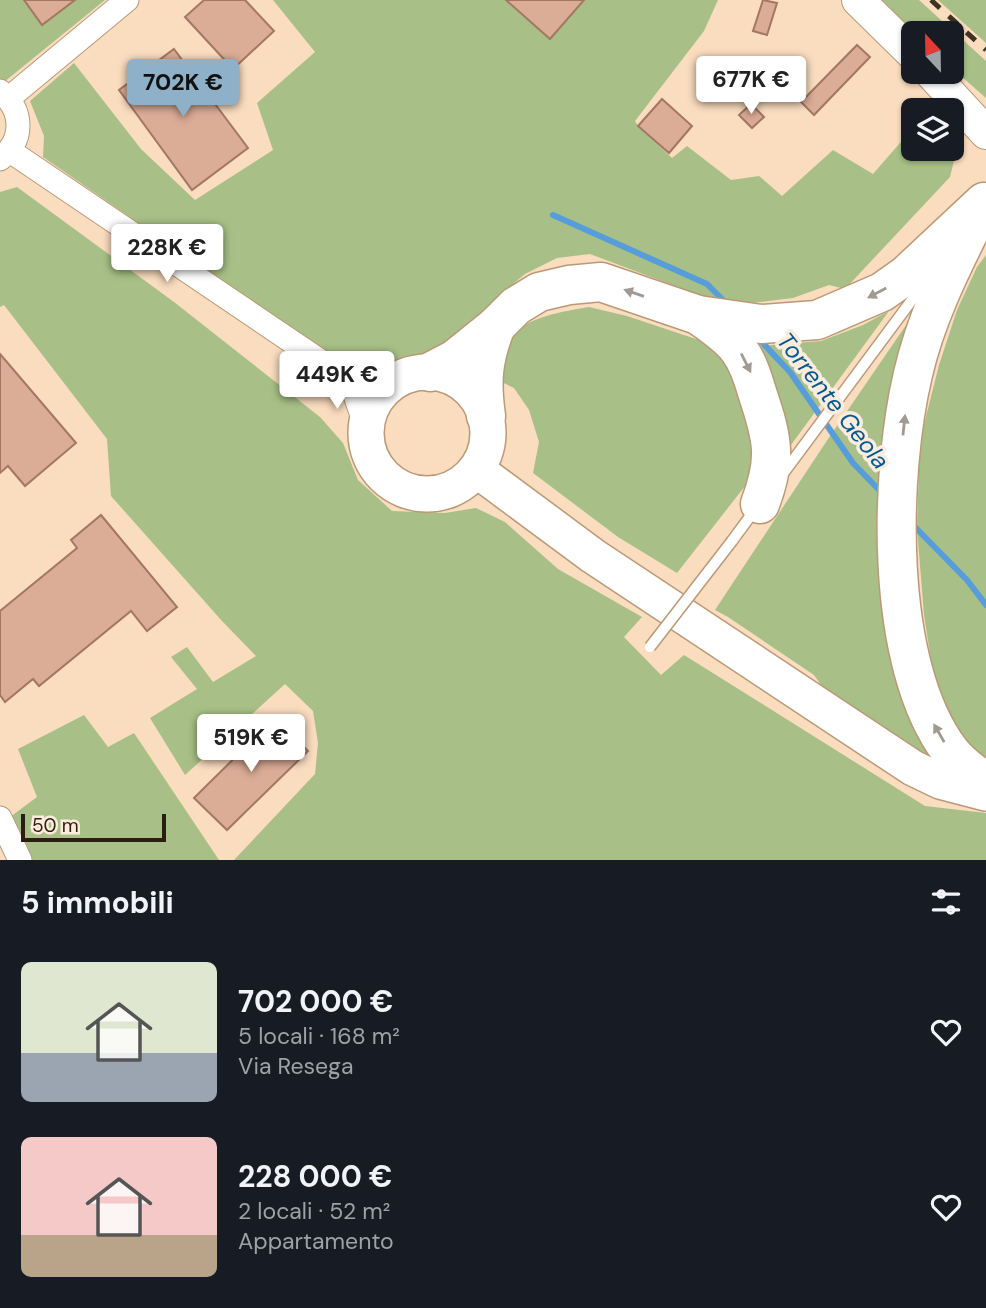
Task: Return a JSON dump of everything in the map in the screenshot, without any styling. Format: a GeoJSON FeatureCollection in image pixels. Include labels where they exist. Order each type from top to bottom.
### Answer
{"type":"FeatureCollection","features":[{"type":"Feature","properties":{"kind":"highway"},"geometry":{"type":"LineString","coordinates":[[430,372],[455,359],[496,327],[516,306],[539,292],[569,285],[601,282],[732,319],[817,320],[882,292],[906,275],[985,200]]}},
{"type":"Feature","properties":{"kind":"highway"},"geometry":{"type":"LineString","coordinates":[[985,200],[951,268],[913,372],[905,414],[898,509],[904,627],[917,683],[935,728],[951,752],[986,782]]}},
{"type":"Feature","properties":{"kind":"highway"},"geometry":{"type":"LineString","coordinates":[[732,319],[739,349],[750,368],[773,446],[769,480],[760,505]]}},
{"type":"Feature","properties":{"kind":"highway"},"geometry":{"type":"LineString","coordinates":[[486,416],[482,385],[486,350],[496,327]]}},
{"type":"Feature","properties":{"kind":"main road"},"geometry":{"type":"LineString","coordinates":[[858,0],[901,42]]}},
{"type":"Feature","properties":{"kind":"main road"},"geometry":{"type":"LineString","coordinates":[[941,84],[986,133]]}},
{"type":"Feature","properties":{"kind":"main road"},"geometry":{"type":"LineString","coordinates":[[430,372],[449,376],[465,385],[478,398],[486,416],[489,434],[486,453],[477,470],[463,484],[444,492],[425,495],[405,491],[388,481],[374,466],[367,447],[366,427],[378,396],[390,384],[409,375],[430,372]]}},
{"type":"Feature","properties":{"kind":"main road"},"geometry":{"type":"LineString","coordinates":[[477,470],[593,555],[913,768],[940,781],[986,793]]}},
{"type":"Feature","properties":{"kind":"street"},"geometry":{"type":"LineString","coordinates":[[127,0],[4,94],[18,119],[16,141],[5,155],[350,381],[390,384]]}},
{"type":"Feature","properties":{"kind":"street"},"geometry":{"type":"LineString","coordinates":[[350,381],[366,427]]}},
{"type":"Feature","properties":{"kind":"street"},"geometry":{"type":"LineString","coordinates":[[0,818],[20,860]]}},
{"type":"Feature","properties":{"kind":"lane"},"geometry":{"type":"LineString","coordinates":[[943,257],[985,200]]}},
{"type":"Feature","properties":{"kind":"lane"},"geometry":{"type":"LineString","coordinates":[[650,647],[760,505],[935,268]]}},
{"type":"Feature","properties":{"kind":"green space"},"geometry":{"type":"Polygon","coordinates":[[[0,0],[105,0],[4,82],[0,81],[0,0]]]}},
{"type":"Feature","properties":{"kind":"green space"},"geometry":{"type":"Polygon","coordinates":[[[273,0],[718,0],[704,31],[635,121],[672,158],[687,146],[731,180],[759,176],[782,196],[833,150],[873,174],[901,142],[901,161],[954,161],[950,177],[845,289],[829,285],[793,298],[728,306],[590,254],[557,258],[525,274],[501,294],[458,333],[439,358],[409,369],[374,375],[326,353],[43,157],[44,136],[30,101],[74,63],[141,149],[195,200],[273,150],[257,103],[315,52],[273,0]]]}},
{"type":"Feature","properties":{"kind":"green space"},"geometry":{"type":"Polygon","coordinates":[[[874,0],[919,0],[942,21],[901,21],[874,0]]]}},
{"type":"Feature","properties":{"kind":"green space"},"geometry":{"type":"Polygon","coordinates":[[[938,0],[986,0],[986,43],[964,21],[938,0]]]}},
{"type":"Feature","properties":{"kind":"green space"},"geometry":{"type":"Polygon","coordinates":[[[964,41],[986,61],[986,98],[964,79],[964,41]]]}},
{"type":"Feature","properties":{"kind":"green space"},"geometry":{"type":"Polygon","coordinates":[[[17,187],[174,302],[320,417],[343,443],[358,480],[392,511],[445,513],[476,508],[505,522],[558,569],[642,617],[624,637],[661,675],[684,655],[925,806],[986,813],[986,860],[234,860],[315,774],[318,743],[313,711],[285,684],[185,775],[150,718],[197,689],[171,657],[187,647],[213,682],[256,656],[111,496],[107,439],[4,305],[0,307],[0,192],[17,187]]]}},
{"type":"Feature","properties":{"kind":"green space"},"geometry":{"type":"Polygon","coordinates":[[[986,255],[986,769],[962,741],[934,679],[924,615],[917,528],[920,440],[939,365],[957,310],[977,267],[986,255]]]}},
{"type":"Feature","properties":{"kind":"green space"},"geometry":{"type":"Polygon","coordinates":[[[589,307],[627,316],[720,347],[767,458],[677,573],[618,537],[533,473],[539,442],[529,410],[514,388],[491,377],[500,350],[509,336],[518,329],[541,318],[589,307]]]}},
{"type":"Feature","properties":{"kind":"green space"},"geometry":{"type":"Polygon","coordinates":[[[889,311],[780,460],[745,347],[821,341],[863,325],[889,311]]]}},
{"type":"Feature","properties":{"kind":"green space"},"geometry":{"type":"Polygon","coordinates":[[[913,315],[891,444],[942,764],[900,742],[831,699],[814,675],[715,610],[913,315]]]}},
{"type":"Feature","properties":{"kind":"green space"},"geometry":{"type":"Polygon","coordinates":[[[84,715],[108,747],[134,733],[219,860],[7,860],[27,841],[10,817],[37,797],[18,749],[84,715]]]}},
{"type":"Feature","properties":{"kind":"building"},"geometry":{"type":"Polygon","coordinates":[[[24,0],[75,0],[42,25],[24,0]]]}},
{"type":"Feature","properties":{"kind":"building"},"geometry":{"type":"Polygon","coordinates":[[[204,0],[245,0],[274,31],[233,69],[185,17],[204,0]]]}},
{"type":"Feature","properties":{"kind":"building"},"geometry":{"type":"Polygon","coordinates":[[[506,0],[584,0],[550,39],[506,0]]]}},
{"type":"Feature","properties":{"kind":"building"},"geometry":{"type":"Polygon","coordinates":[[[763,0],[777,3],[767,35],[753,31],[763,0]]]}},
{"type":"Feature","properties":{"kind":"building"},"geometry":{"type":"Polygon","coordinates":[[[857,45],[870,57],[814,115],[801,102],[857,45]]]}},
{"type":"Feature","properties":{"kind":"building"},"geometry":{"type":"Polygon","coordinates":[[[174,49],[248,148],[192,190],[119,90],[174,49]]]}},
{"type":"Feature","properties":{"kind":"building"},"geometry":{"type":"Polygon","coordinates":[[[662,99],[692,126],[669,153],[638,126],[662,99]]]}},
{"type":"Feature","properties":{"kind":"building"},"geometry":{"type":"Polygon","coordinates":[[[751,104],[764,117],[752,128],[739,115],[751,104]]]}},
{"type":"Feature","properties":{"kind":"building"},"geometry":{"type":"Polygon","coordinates":[[[0,354],[76,443],[25,486],[8,466],[0,473],[0,354]]]}},
{"type":"Feature","properties":{"kind":"building"},"geometry":{"type":"Polygon","coordinates":[[[101,515],[177,607],[147,631],[131,611],[39,686],[33,679],[5,702],[0,695],[0,611],[77,548],[71,540],[101,515]]]}},
{"type":"Feature","properties":{"kind":"building"},"geometry":{"type":"Polygon","coordinates":[[[275,718],[308,751],[227,830],[194,798],[275,718]]]}},
{"type":"Feature","properties":{"kind":"waterway","name":"Torrente Geola"},"geometry":{"type":"LineString","coordinates":[[553,215],[707,284],[727,304]]}},
{"type":"Feature","properties":{"kind":"waterway","name":"Torrente Geola"},"geometry":{"type":"LineString","coordinates":[[758,338],[790,372],[853,463],[884,495]]}},
{"type":"Feature","properties":{"kind":"waterway","name":"Torrente Geola"},"geometry":{"type":"LineString","coordinates":[[911,523],[967,580],[986,605]]}},
{"type":"Feature","properties":{"kind":"railway"},"geometry":{"type":"LineString","coordinates":[[931,0],[986,50]]}}]}
